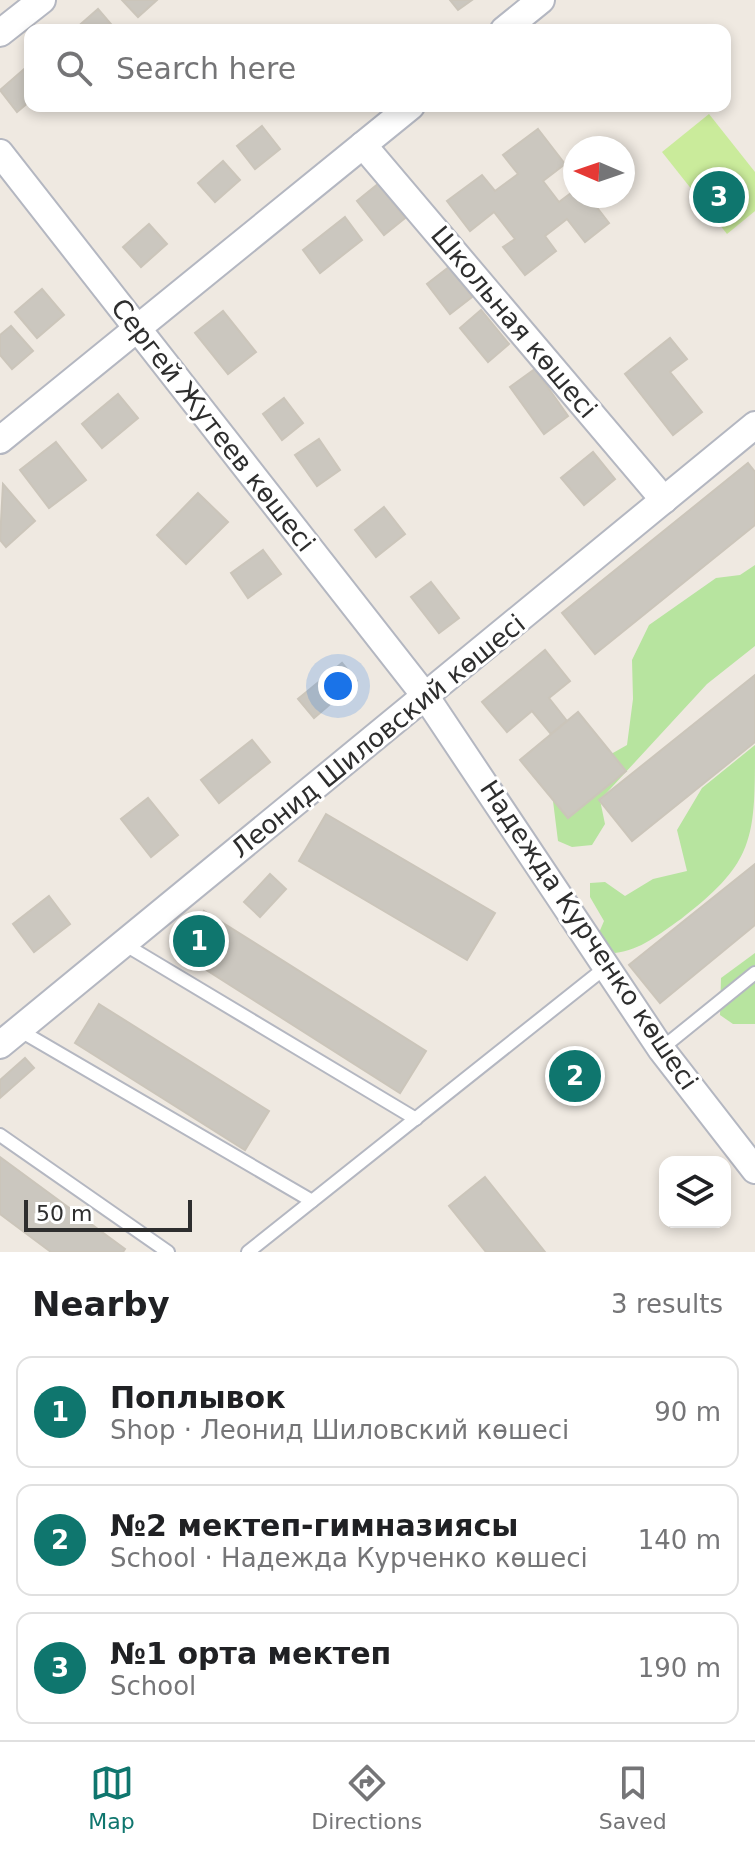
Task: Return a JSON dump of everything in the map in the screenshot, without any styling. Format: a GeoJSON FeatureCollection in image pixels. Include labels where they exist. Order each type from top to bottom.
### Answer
{"type":"FeatureCollection","features":[{"type":"Feature","properties":{"kind":"street"},"geometry":{"type":"LineString","coordinates":[[0,33],[42,0]]}},
{"type":"Feature","properties":{"kind":"street"},"geometry":{"type":"LineString","coordinates":[[511,24],[541,0]]}},
{"type":"Feature","properties":{"kind":"street"},"geometry":{"type":"LineString","coordinates":[[0,440],[404,112]]}},
{"type":"Feature","properties":{"kind":"street","name":"Школьная көшесі"},"geometry":{"type":"LineString","coordinates":[[363,145],[664,500]]}},
{"type":"Feature","properties":{"kind":"street","name":"Сергей Жутеев көшесі"},"geometry":{"type":"LineString","coordinates":[[0,153],[426,697]]}},
{"type":"Feature","properties":{"kind":"street","name":"Леонид Шиловский көшесі"},"geometry":{"type":"LineString","coordinates":[[9,1038],[755,426]]}},
{"type":"Feature","properties":{"kind":"street","name":"Надежда Курченко көшесі"},"geometry":{"type":"LineString","coordinates":[[426,697],[661,1049],[755,1170]]}},
{"type":"Feature","properties":{"kind":"lane"},"geometry":{"type":"LineString","coordinates":[[124,944],[416,1119]]}},
{"type":"Feature","properties":{"kind":"lane"},"geometry":{"type":"LineString","coordinates":[[248,1252],[606,967]]}},
{"type":"Feature","properties":{"kind":"lane"},"geometry":{"type":"LineString","coordinates":[[661,1049],[755,973]]}},
{"type":"Feature","properties":{"kind":"lane"},"geometry":{"type":"LineString","coordinates":[[9,1038],[312,1201]]}},
{"type":"Feature","properties":{"kind":"lane"},"geometry":{"type":"LineString","coordinates":[[0,1135],[158,1249]]}},
{"type":"Feature","properties":{"kind":"green space"},"geometry":{"type":"Polygon","coordinates":[[[709,114],[755,172],[755,211],[727,234],[662,152],[709,114]]]}},
{"type":"Feature","properties":{"kind":"green space"},"geometry":{"type":"Polygon","coordinates":[[[755,565],[755,646],[707,684],[600,800],[605,824],[592,845],[572,847],[558,841],[553,801],[567,779],[627,745],[633,699],[632,660],[649,625],[716,578],[740,575],[755,565]]]}},
{"type":"Feature","properties":{"kind":"green space"},"geometry":{"type":"Polygon","coordinates":[[[755,745],[751,826],[737,864],[724,881],[681,919],[642,945],[615,953],[598,935],[604,921],[590,897],[590,883],[605,882],[625,896],[653,879],[687,871],[677,830],[702,788],[755,745]]]}},
{"type":"Feature","properties":{"kind":"green space"},"geometry":{"type":"Polygon","coordinates":[[[755,953],[755,1024],[733,1024],[720,1015],[721,978],[755,953]]]}},
{"type":"Feature","properties":{"kind":"building"},"geometry":{"type":"Polygon","coordinates":[[[122,0],[157,0],[138,17],[122,0]]]}},
{"type":"Feature","properties":{"kind":"building"},"geometry":{"type":"Polygon","coordinates":[[[450,0],[472,0],[458,10],[450,0]]]}},
{"type":"Feature","properties":{"kind":"building"},"geometry":{"type":"Polygon","coordinates":[[[98,9],[111,24],[81,24],[98,9]]]}},
{"type":"Feature","properties":{"kind":"building"},"geometry":{"type":"Polygon","coordinates":[[[24,69],[24,106],[17,112],[0,90],[24,69]]]}},
{"type":"Feature","properties":{"kind":"building"},"geometry":{"type":"Polygon","coordinates":[[[262,126],[280,149],[255,169],[237,146],[262,126]]]}},
{"type":"Feature","properties":{"kind":"building"},"geometry":{"type":"Polygon","coordinates":[[[538,129],[563,161],[563,166],[543,181],[559,202],[563,199],[563,208],[597,208],[609,223],[585,242],[567,219],[545,236],[556,251],[525,275],[503,247],[515,239],[494,212],[470,231],[447,201],[482,175],[495,191],[518,174],[503,155],[538,129]]]}},
{"type":"Feature","properties":{"kind":"building"},"geometry":{"type":"Polygon","coordinates":[[[223,161],[240,180],[215,202],[198,183],[223,161]]]}},
{"type":"Feature","properties":{"kind":"building"},"geometry":{"type":"Polygon","coordinates":[[[378,184],[405,218],[384,235],[357,201],[378,184]]]}},
{"type":"Feature","properties":{"kind":"building"},"geometry":{"type":"Polygon","coordinates":[[[345,217],[362,240],[320,273],[303,250],[345,217]]]}},
{"type":"Feature","properties":{"kind":"building"},"geometry":{"type":"Polygon","coordinates":[[[149,224],[167,244],[141,267],[123,247],[149,224]]]}},
{"type":"Feature","properties":{"kind":"building"},"geometry":{"type":"Polygon","coordinates":[[[449,267],[472,297],[450,314],[427,284],[449,267]]]}},
{"type":"Feature","properties":{"kind":"building"},"geometry":{"type":"Polygon","coordinates":[[[42,289],[64,315],[37,338],[15,312],[42,289]]]}},
{"type":"Feature","properties":{"kind":"building"},"geometry":{"type":"Polygon","coordinates":[[[481,310],[509,344],[488,362],[460,328],[481,310]]]}},
{"type":"Feature","properties":{"kind":"building"},"geometry":{"type":"Polygon","coordinates":[[[223,311],[256,352],[228,374],[195,333],[223,311]]]}},
{"type":"Feature","properties":{"kind":"building"},"geometry":{"type":"Polygon","coordinates":[[[11,326],[33,351],[12,369],[0,355],[0,335],[11,326]]]}},
{"type":"Feature","properties":{"kind":"building"},"geometry":{"type":"Polygon","coordinates":[[[670,338],[687,359],[670,372],[702,412],[673,435],[625,374],[670,338]]]}},
{"type":"Feature","properties":{"kind":"building"},"geometry":{"type":"Polygon","coordinates":[[[535,369],[568,416],[544,434],[510,387],[535,369]]]}},
{"type":"Feature","properties":{"kind":"building"},"geometry":{"type":"Polygon","coordinates":[[[118,394],[138,418],[102,448],[82,424],[118,394]]]}},
{"type":"Feature","properties":{"kind":"building"},"geometry":{"type":"Polygon","coordinates":[[[284,398],[303,423],[282,440],[263,414],[284,398]]]}},
{"type":"Feature","properties":{"kind":"building"},"geometry":{"type":"Polygon","coordinates":[[[319,439],[340,470],[317,486],[295,455],[319,439]]]}},
{"type":"Feature","properties":{"kind":"building"},"geometry":{"type":"Polygon","coordinates":[[[56,442],[86,480],[49,508],[20,470],[56,442]]]}},
{"type":"Feature","properties":{"kind":"building"},"geometry":{"type":"Polygon","coordinates":[[[593,452],[615,479],[584,505],[561,478],[593,452]]]}},
{"type":"Feature","properties":{"kind":"building"},"geometry":{"type":"Polygon","coordinates":[[[748,463],[755,472],[755,525],[595,654],[562,613],[748,463]]]}},
{"type":"Feature","properties":{"kind":"building"},"geometry":{"type":"Polygon","coordinates":[[[3,484],[35,521],[6,547],[0,540],[3,484]]]}},
{"type":"Feature","properties":{"kind":"building"},"geometry":{"type":"Polygon","coordinates":[[[198,493],[228,522],[186,564],[157,535],[198,493]]]}},
{"type":"Feature","properties":{"kind":"building"},"geometry":{"type":"Polygon","coordinates":[[[384,507],[405,534],[376,557],[355,530],[384,507]]]}},
{"type":"Feature","properties":{"kind":"building"},"geometry":{"type":"Polygon","coordinates":[[[263,550],[281,574],[248,598],[231,573],[263,550]]]}},
{"type":"Feature","properties":{"kind":"building"},"geometry":{"type":"Polygon","coordinates":[[[431,582],[459,618],[439,633],[411,597],[431,582]]]}},
{"type":"Feature","properties":{"kind":"building"},"geometry":{"type":"Polygon","coordinates":[[[545,650],[570,681],[549,698],[567,721],[551,734],[532,711],[507,732],[482,702],[545,650]]]}},
{"type":"Feature","properties":{"kind":"building"},"geometry":{"type":"Polygon","coordinates":[[[342,663],[357,681],[314,718],[298,699],[342,663]]]}},
{"type":"Feature","properties":{"kind":"building"},"geometry":{"type":"Polygon","coordinates":[[[755,675],[755,742],[632,841],[599,800],[755,675]]]}},
{"type":"Feature","properties":{"kind":"building"},"geometry":{"type":"Polygon","coordinates":[[[578,712],[626,771],[568,818],[520,760],[578,712]]]}},
{"type":"Feature","properties":{"kind":"building"},"geometry":{"type":"Polygon","coordinates":[[[252,740],[270,762],[219,803],[201,780],[252,740]]]}},
{"type":"Feature","properties":{"kind":"building"},"geometry":{"type":"Polygon","coordinates":[[[148,798],[178,835],[151,857],[121,819],[148,798]]]}},
{"type":"Feature","properties":{"kind":"building"},"geometry":{"type":"Polygon","coordinates":[[[326,814],[495,913],[467,960],[299,861],[326,814]]]}},
{"type":"Feature","properties":{"kind":"building"},"geometry":{"type":"Polygon","coordinates":[[[755,864],[755,925],[660,1003],[629,965],[755,864]]]}},
{"type":"Feature","properties":{"kind":"building"},"geometry":{"type":"Polygon","coordinates":[[[270,874],[286,889],[260,917],[244,902],[270,874]]]}},
{"type":"Feature","properties":{"kind":"building"},"geometry":{"type":"Polygon","coordinates":[[[49,896],[70,924],[34,952],[13,924],[49,896]]]}},
{"type":"Feature","properties":{"kind":"building"},"geometry":{"type":"Polygon","coordinates":[[[204,911],[426,1051],[400,1093],[178,952],[204,911]]]}},
{"type":"Feature","properties":{"kind":"building"},"geometry":{"type":"Polygon","coordinates":[[[99,1004],[269,1111],[245,1150],[75,1043],[99,1004]]]}},
{"type":"Feature","properties":{"kind":"building"},"geometry":{"type":"Polygon","coordinates":[[[25,1058],[34,1068],[0,1098],[0,1080],[25,1058]]]}},
{"type":"Feature","properties":{"kind":"building"},"geometry":{"type":"Polygon","coordinates":[[[0,1157],[125,1249],[123,1252],[51,1252],[0,1214],[0,1157]]]}},
{"type":"Feature","properties":{"kind":"building"},"geometry":{"type":"Polygon","coordinates":[[[485,1177],[545,1252],[486,1252],[449,1206],[485,1177]]]}},
{"type":"Feature","properties":{"kind":"place","name":"№1 орта мектеп"},"geometry":{"type":"Point","coordinates":[719,197]}},
{"type":"Feature","properties":{"kind":"place","name":"Поплывок"},"geometry":{"type":"Point","coordinates":[199,941]}},
{"type":"Feature","properties":{"kind":"place","name":"№2 мектеп-гимназиясы"},"geometry":{"type":"Point","coordinates":[575,1076]}}]}
